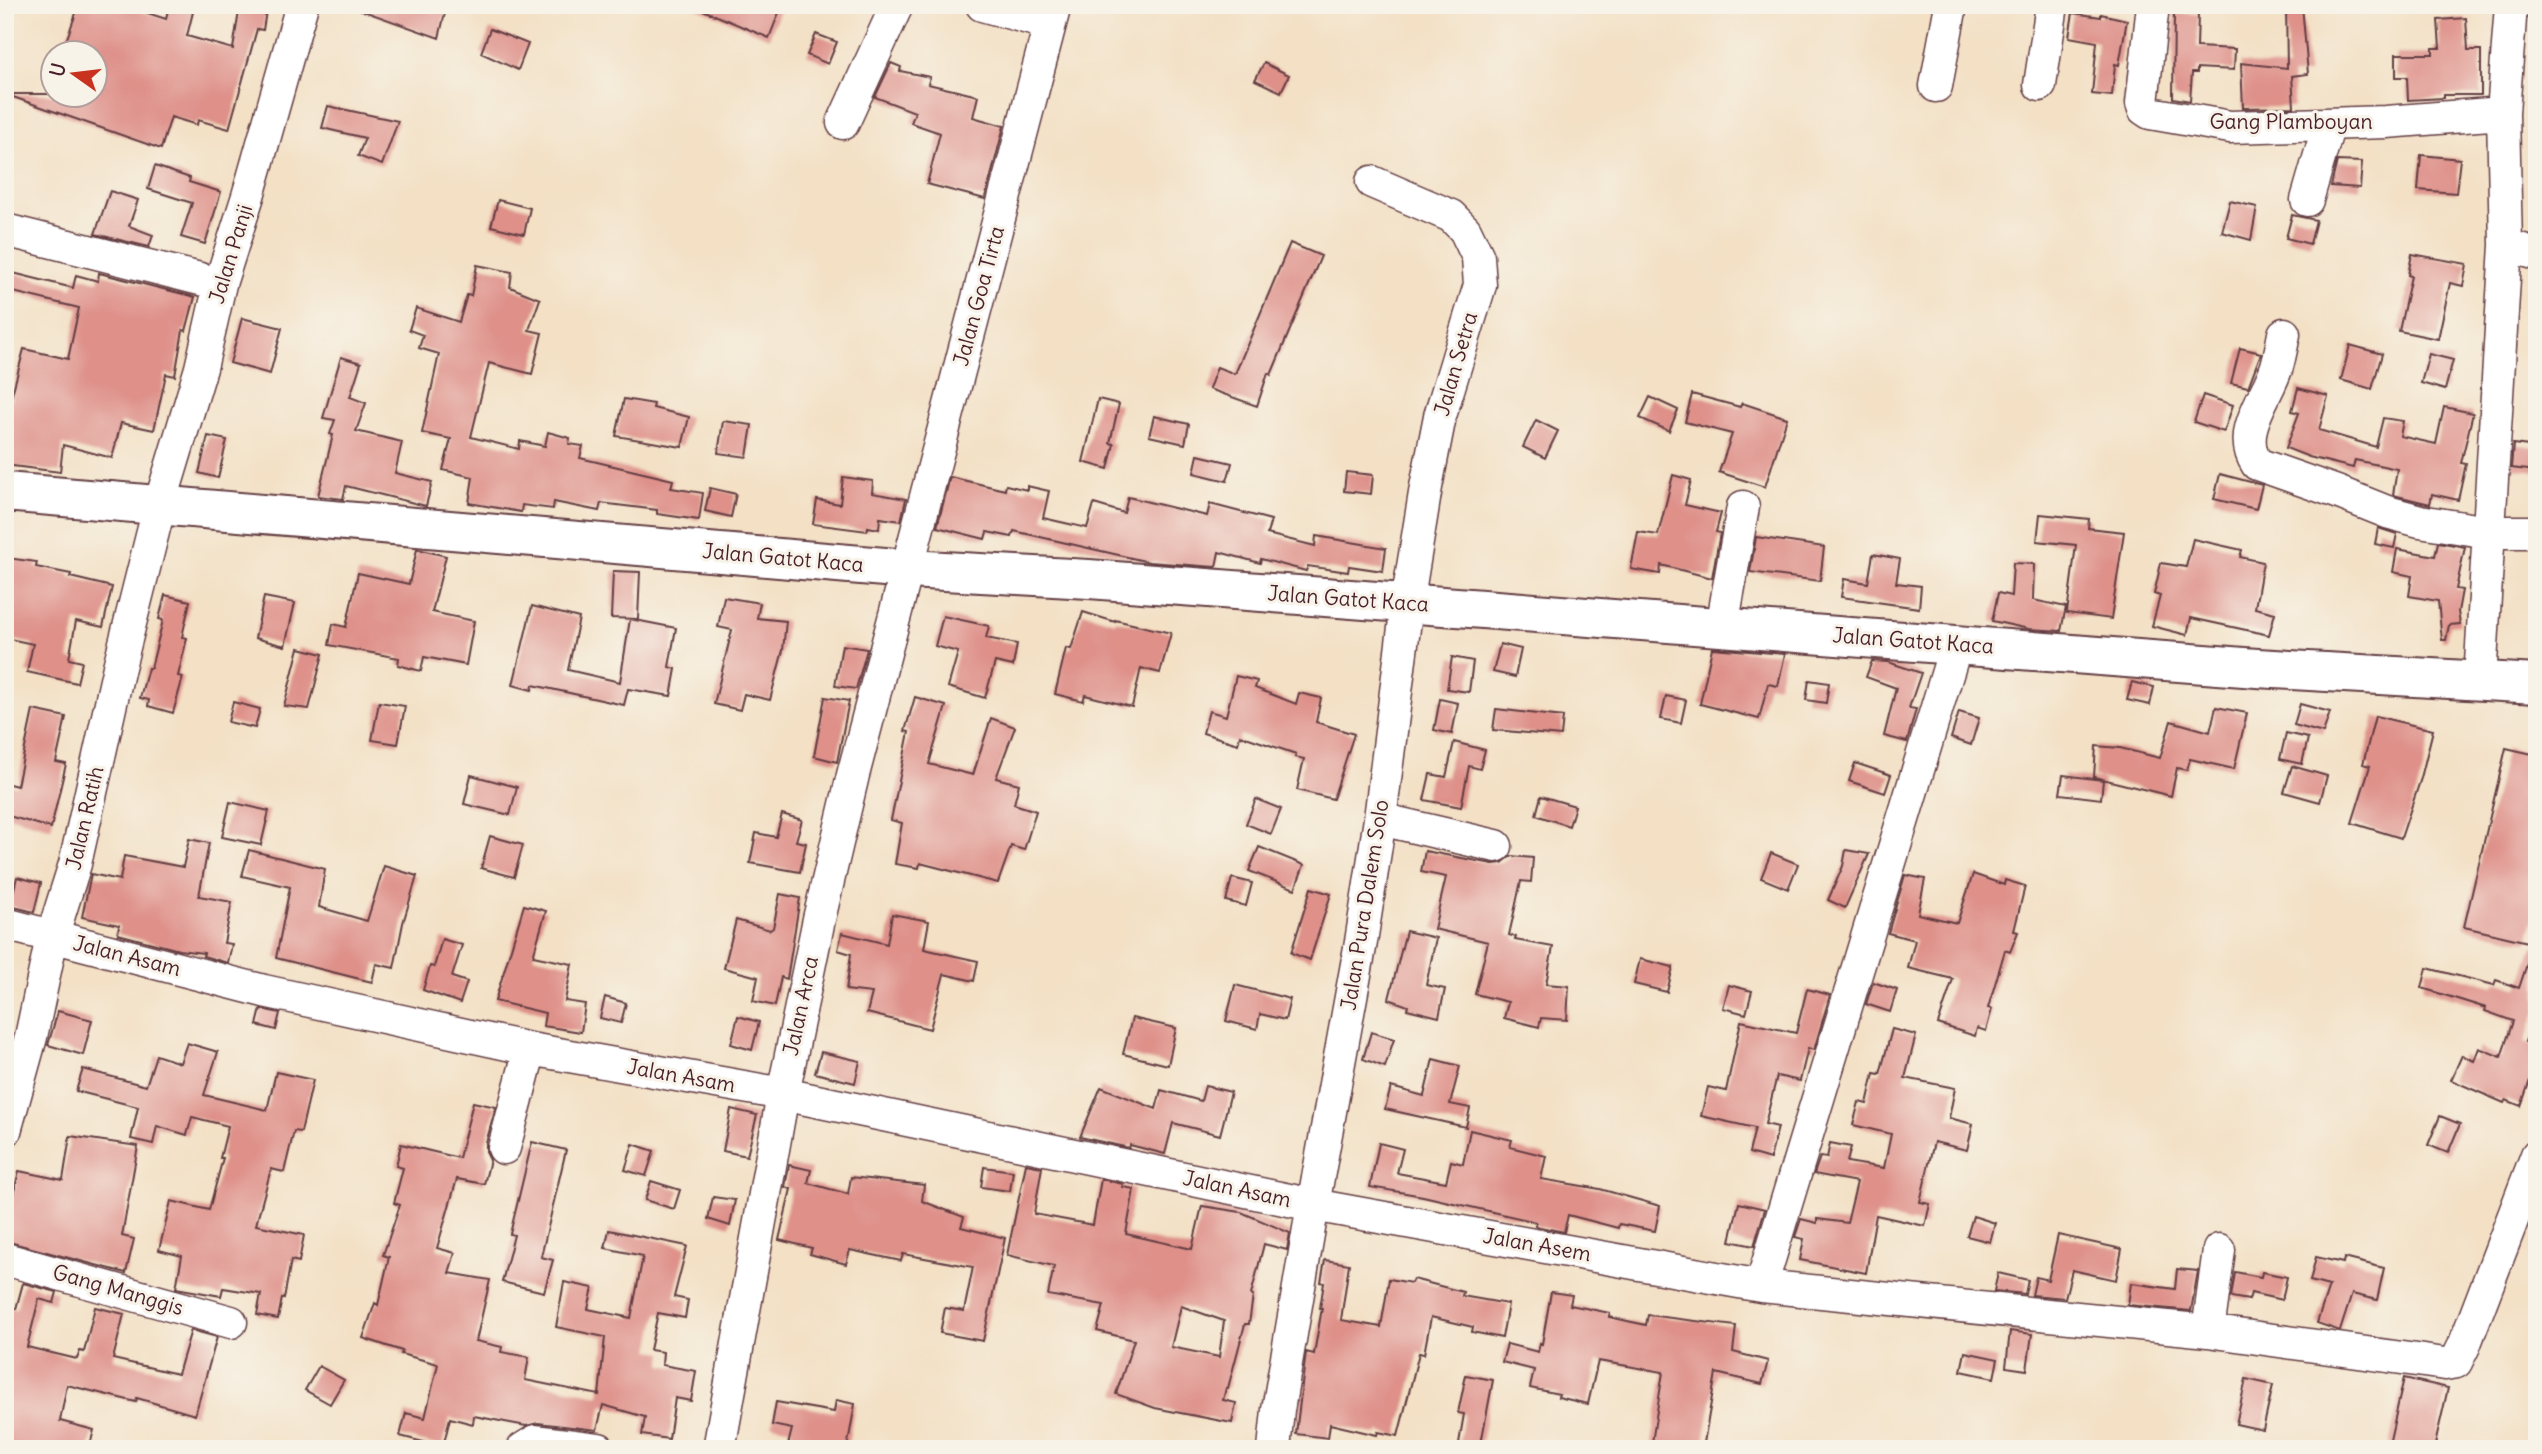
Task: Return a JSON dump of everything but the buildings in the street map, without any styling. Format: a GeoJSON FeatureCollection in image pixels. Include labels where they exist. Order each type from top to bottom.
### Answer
{"type":"FeatureCollection","features":[{"type":"Feature","properties":{"kind":"main road","name":"Jalan Gatot Kaca"},"geometry":{"type":"LineString","coordinates":[[5,492],[908,569],[1089,579],[2257,668],[2537,684]]}},
{"type":"Feature","properties":{"kind":"street","name":"Jalan Panji"},"geometry":{"type":"LineString","coordinates":[[160,504],[201,368],[219,284],[248,196],[302,5]]}},
{"type":"Feature","properties":{"kind":"street"},"geometry":{"type":"LineString","coordinates":[[843,122],[897,5]]}},
{"type":"Feature","properties":{"kind":"street"},"geometry":{"type":"LineString","coordinates":[[982,5],[1052,14]]}},
{"type":"Feature","properties":{"kind":"street"},"geometry":{"type":"LineString","coordinates":[[1936,86],[1951,5]]}},
{"type":"Feature","properties":{"kind":"street"},"geometry":{"type":"LineString","coordinates":[[2040,85],[2052,5]]}},
{"type":"Feature","properties":{"kind":"street","name":"Gang Plamboyan"},"geometry":{"type":"LineString","coordinates":[[2153,5],[2142,103],[2144,109],[2150,113],[2230,127],[2503,113]]}},
{"type":"Feature","properties":{"kind":"street","name":"Jalan Goa Tirta"},"geometry":{"type":"LineString","coordinates":[[908,569],[1052,14]]}},
{"type":"Feature","properties":{"kind":"street"},"geometry":{"type":"LineString","coordinates":[[2480,680],[2506,245],[2503,113],[2519,15]]}},
{"type":"Feature","properties":{"kind":"street"},"geometry":{"type":"LineString","coordinates":[[2307,200],[2329,124]]}},
{"type":"Feature","properties":{"kind":"street","name":"Jalan Setra"},"geometry":{"type":"LineString","coordinates":[[1372,182],[1451,216],[1468,237],[1478,257],[1480,269],[1480,285],[1440,416],[1407,604]]}},
{"type":"Feature","properties":{"kind":"street"},"geometry":{"type":"LineString","coordinates":[[5,230],[219,284]]}},
{"type":"Feature","properties":{"kind":"street"},"geometry":{"type":"LineString","coordinates":[[2506,245],[2537,254]]}},
{"type":"Feature","properties":{"kind":"street"},"geometry":{"type":"LineString","coordinates":[[2284,334],[2277,367],[2252,420],[2250,455],[2256,464],[2387,512],[2420,521],[2488,532],[2537,532]]}},
{"type":"Feature","properties":{"kind":"street","name":"Jalan Ratih"},"geometry":{"type":"LineString","coordinates":[[5,1131],[31,1037],[52,937],[75,864],[118,667],[160,504]]}},
{"type":"Feature","properties":{"kind":"street"},"geometry":{"type":"LineString","coordinates":[[1722,627],[1743,507]]}},
{"type":"Feature","properties":{"kind":"street","name":"Jalan Arca"},"geometry":{"type":"LineString","coordinates":[[719,1449],[783,1094],[819,919],[850,788],[908,569]]}},
{"type":"Feature","properties":{"kind":"street","name":"Jalan Pura Dalem Solo"},"geometry":{"type":"LineString","coordinates":[[1274,1449],[1278,1410],[1313,1205],[1361,942],[1380,819],[1407,604]]}},
{"type":"Feature","properties":{"kind":"street"},"geometry":{"type":"LineString","coordinates":[[1760,1286],[1956,645]]}},
{"type":"Feature","properties":{"kind":"street"},"geometry":{"type":"LineString","coordinates":[[1380,819],[1496,846]]}},
{"type":"Feature","properties":{"kind":"street","name":"Jalan Asam"},"geometry":{"type":"LineString","coordinates":[[5,924],[264,991],[530,1049],[783,1094],[1313,1205]]}},
{"type":"Feature","properties":{"kind":"street"},"geometry":{"type":"LineString","coordinates":[[504,1148],[530,1049]]}},
{"type":"Feature","properties":{"kind":"street","name":"Jalan Asem"},"geometry":{"type":"LineString","coordinates":[[1313,1205],[1760,1286],[2208,1331],[2436,1363],[2456,1362],[2464,1346],[2537,1156]]}},
{"type":"Feature","properties":{"kind":"street"},"geometry":{"type":"LineString","coordinates":[[2208,1331],[2219,1250]]}},
{"type":"Feature","properties":{"kind":"street","name":"Gang Manggis"},"geometry":{"type":"LineString","coordinates":[[5,1259],[231,1322]]}},
{"type":"Feature","properties":{"kind":"street"},"geometry":{"type":"LineString","coordinates":[[523,1449],[536,1441],[599,1449]]}}]}
